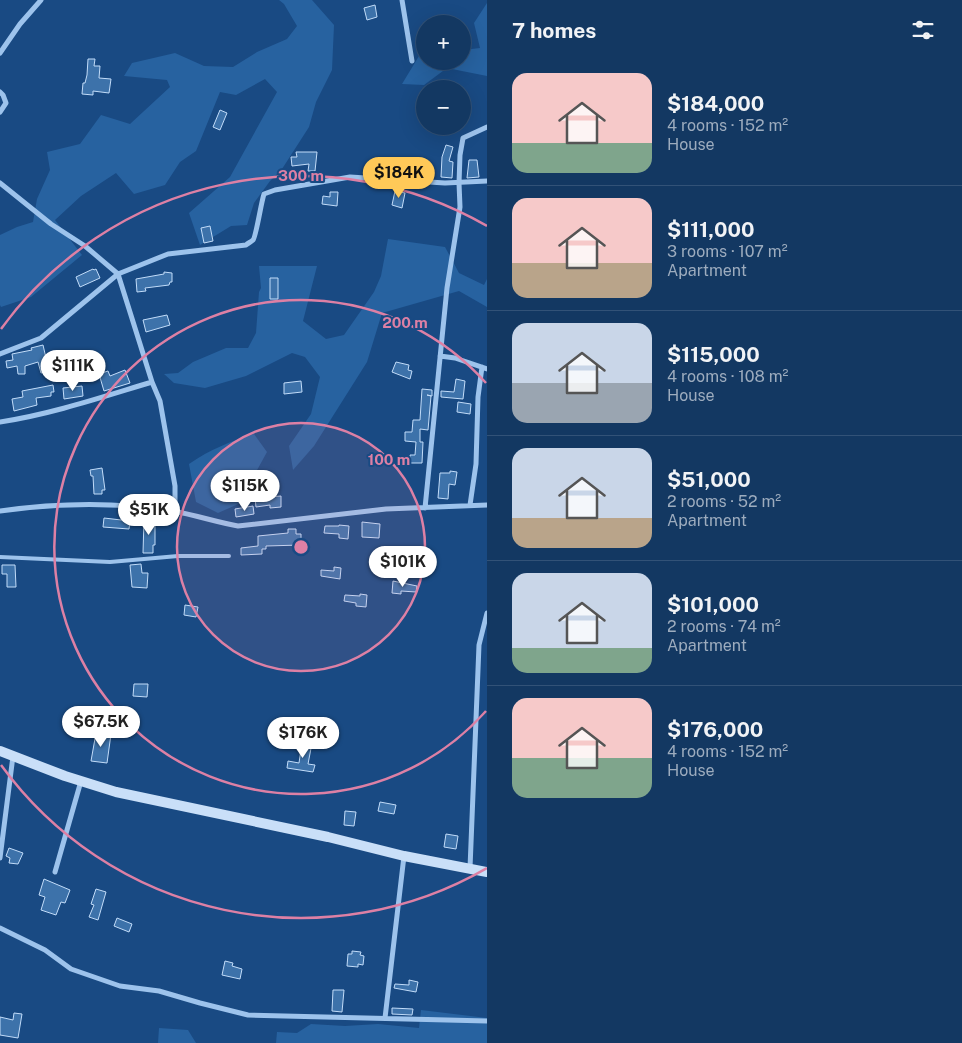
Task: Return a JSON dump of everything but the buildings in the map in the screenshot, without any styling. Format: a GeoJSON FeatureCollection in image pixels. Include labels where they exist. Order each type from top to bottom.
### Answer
{"type":"FeatureCollection","features":[{"type":"Feature","properties":{"kind":"main road"},"geometry":{"type":"LineString","coordinates":[[0,752],[81,781],[126,794],[328,836],[404,856],[487,872]]}},
{"type":"Feature","properties":{"kind":"street"},"geometry":{"type":"LineString","coordinates":[[0,53],[20,24],[41,0]]}},
{"type":"Feature","properties":{"kind":"street"},"geometry":{"type":"LineString","coordinates":[[402,0],[412,61]]}},
{"type":"Feature","properties":{"kind":"street"},"geometry":{"type":"LineString","coordinates":[[0,92],[3,94],[6,103],[0,112]]}},
{"type":"Feature","properties":{"kind":"street"},"geometry":{"type":"LineString","coordinates":[[425,508],[447,288],[460,207],[458,183],[460,155],[463,138],[487,127]]}},
{"type":"Feature","properties":{"kind":"street"},"geometry":{"type":"LineString","coordinates":[[0,354],[40,338],[118,274],[168,254],[246,245],[254,240],[264,194],[274,190],[350,177],[458,183],[487,181]]}},
{"type":"Feature","properties":{"kind":"street"},"geometry":{"type":"LineString","coordinates":[[0,183],[50,224],[85,246],[118,274],[152,382],[160,401],[175,486],[175,512]]}},
{"type":"Feature","properties":{"kind":"street"},"geometry":{"type":"LineString","coordinates":[[440,356],[455,358],[484,368],[478,397],[476,464],[470,505]]}},
{"type":"Feature","properties":{"kind":"street"},"geometry":{"type":"LineString","coordinates":[[0,422],[31,417],[85,403],[152,382]]}},
{"type":"Feature","properties":{"kind":"street"},"geometry":{"type":"LineString","coordinates":[[0,511],[36,506],[89,505],[175,512],[238,526],[386,509],[487,505]]}},
{"type":"Feature","properties":{"kind":"street"},"geometry":{"type":"LineString","coordinates":[[470,868],[479,645],[487,613]]}},
{"type":"Feature","properties":{"kind":"street"},"geometry":{"type":"LineString","coordinates":[[0,858],[12,756]]}},
{"type":"Feature","properties":{"kind":"street"},"geometry":{"type":"LineString","coordinates":[[55,872],[81,781]]}},
{"type":"Feature","properties":{"kind":"street"},"geometry":{"type":"LineString","coordinates":[[385,1018],[404,856]]}},
{"type":"Feature","properties":{"kind":"street"},"geometry":{"type":"LineString","coordinates":[[0,928],[45,950],[71,969],[120,986],[160,991],[248,1015],[487,1021]]}},
{"type":"Feature","properties":{"kind":"lane"},"geometry":{"type":"LineString","coordinates":[[0,557],[102,562],[178,556],[229,556]]}},
{"type":"Feature","properties":{"kind":"shaded area"},"geometry":{"type":"Polygon","coordinates":[[[279,0],[312,0],[334,25],[332,70],[316,102],[309,127],[282,169],[270,181],[254,203],[247,225],[231,226],[200,245],[189,213],[230,177],[277,92],[265,79],[236,95],[220,92],[196,151],[180,162],[165,185],[134,194],[116,173],[81,196],[55,220],[82,255],[31,297],[1,307],[0,235],[33,222],[37,199],[50,170],[47,152],[80,144],[101,115],[130,124],[170,87],[167,80],[124,76],[132,63],[175,53],[204,66],[233,67],[257,52],[287,39],[297,26],[284,4],[279,0]]]}},
{"type":"Feature","properties":{"kind":"shaded area"},"geometry":{"type":"Polygon","coordinates":[[[487,3],[487,76],[457,70],[471,70],[471,49],[480,48],[474,23],[487,3]]]}},
{"type":"Feature","properties":{"kind":"shaded area"},"geometry":{"type":"Polygon","coordinates":[[[416,61],[416,70],[444,70],[431,80],[416,80],[416,85],[402,84],[416,61]]]}},
{"type":"Feature","properties":{"kind":"shaded area"},"geometry":{"type":"Polygon","coordinates":[[[388,239],[445,247],[459,273],[484,285],[487,279],[487,307],[459,291],[382,313],[367,362],[314,446],[293,470],[289,446],[311,414],[320,377],[305,357],[292,353],[246,376],[205,388],[174,383],[164,374],[178,373],[193,362],[226,348],[248,348],[256,333],[259,292],[261,288],[259,266],[317,266],[303,321],[326,339],[344,335],[374,292],[381,276],[388,239]]]}},
{"type":"Feature","properties":{"kind":"shaded area"},"geometry":{"type":"Polygon","coordinates":[[[254,434],[267,452],[256,472],[265,478],[268,491],[218,513],[196,502],[189,464],[220,446],[254,434]]]}},
{"type":"Feature","properties":{"kind":"shaded area"},"geometry":{"type":"Polygon","coordinates":[[[421,1010],[487,1018],[487,1043],[276,1043],[277,1032],[297,1033],[311,1024],[345,1026],[378,1024],[419,1028],[421,1010]]]}},
{"type":"Feature","properties":{"kind":"shaded area"},"geometry":{"type":"Polygon","coordinates":[[[159,1028],[188,1030],[196,1043],[158,1043],[159,1028]]]}}]}
